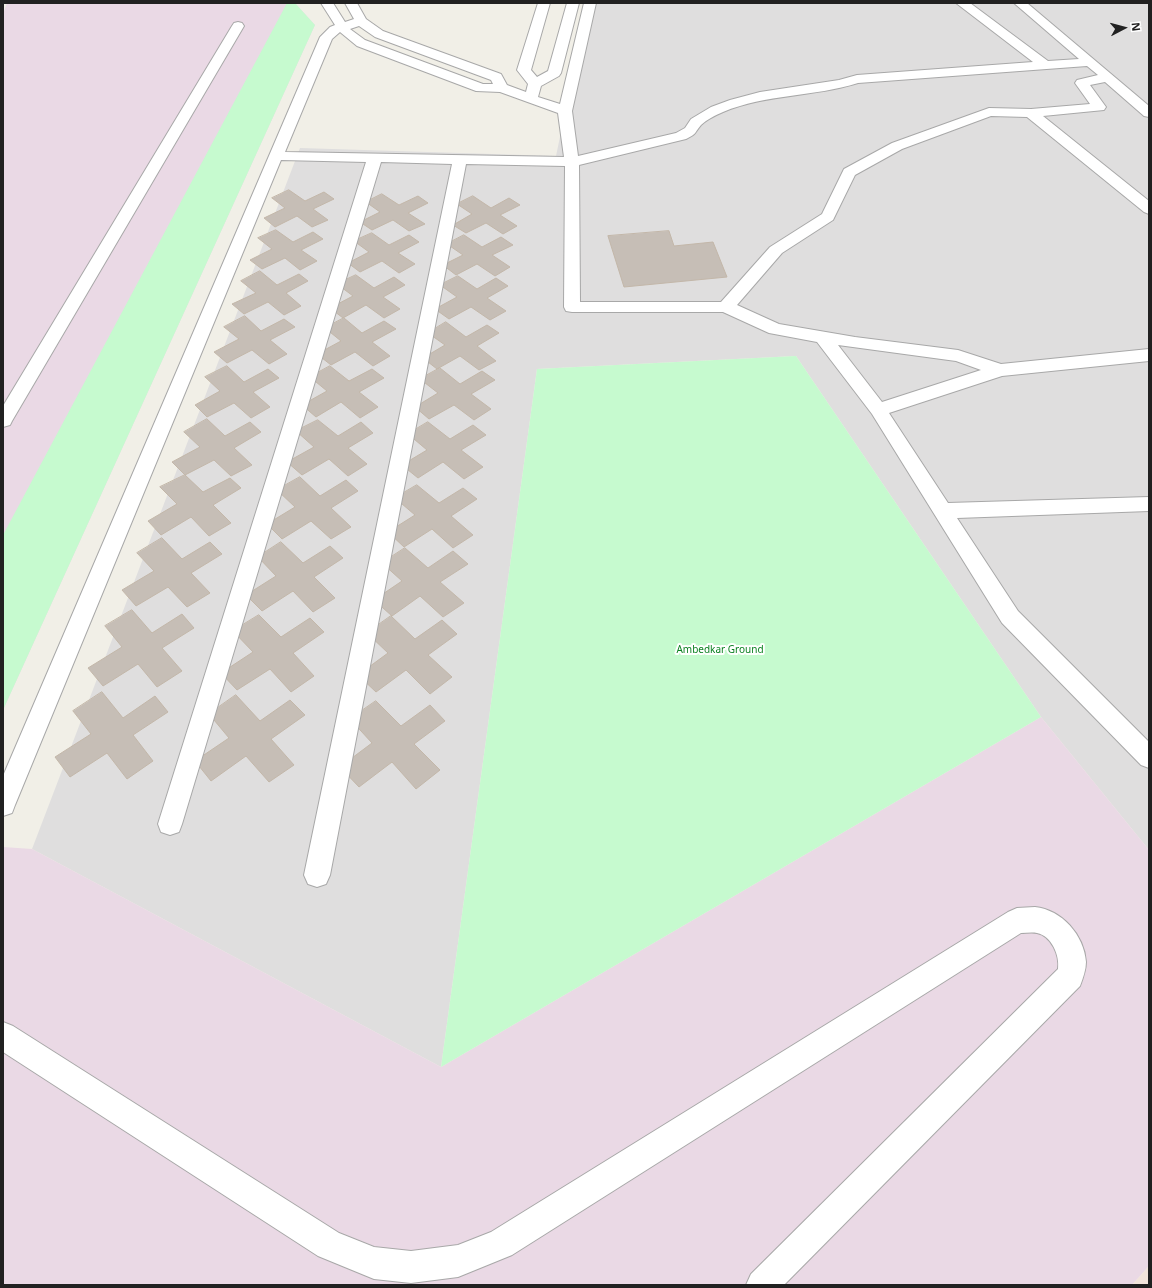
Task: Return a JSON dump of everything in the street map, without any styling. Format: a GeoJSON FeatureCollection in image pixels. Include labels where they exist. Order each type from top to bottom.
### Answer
{"type":"FeatureCollection","features":[{"type":"Feature","properties":{"kind":"street"},"geometry":{"type":"LineString","coordinates":[[327,3],[341,27],[350,37],[368,46],[481,88],[502,88],[566,111]]}},
{"type":"Feature","properties":{"kind":"street"},"geometry":{"type":"LineString","coordinates":[[350,3],[360,21],[368,28],[379,34],[496,77],[502,88]]}},
{"type":"Feature","properties":{"kind":"street"},"geometry":{"type":"LineString","coordinates":[[535,84],[524,70],[544,3]]}},
{"type":"Feature","properties":{"kind":"street"},"geometry":{"type":"LineString","coordinates":[[531,98],[535,84],[554,73],[573,3]]}},
{"type":"Feature","properties":{"kind":"street"},"geometry":{"type":"LineString","coordinates":[[590,3],[566,111],[572,162],[572,307],[726,307],[775,329],[855,344],[958,356],[1000,370]]}},
{"type":"Feature","properties":{"kind":"street"},"geometry":{"type":"LineString","coordinates":[[962,3],[1046,66]]}},
{"type":"Feature","properties":{"kind":"street"},"geometry":{"type":"LineString","coordinates":[[1020,3],[1149,113]]}},
{"type":"Feature","properties":{"kind":"street"},"geometry":{"type":"LineString","coordinates":[[3,805],[326,36],[334,30],[360,21]]}},
{"type":"Feature","properties":{"kind":"street"},"geometry":{"type":"LineString","coordinates":[[3,421],[238,26]]}},
{"type":"Feature","properties":{"kind":"street"},"geometry":{"type":"LineString","coordinates":[[276,156],[572,162],[681,136],[691,131],[696,122],[716,110],[760,96],[841,84],[857,79],[1091,62]]}},
{"type":"Feature","properties":{"kind":"street"},"geometry":{"type":"LineString","coordinates":[[726,307],[776,250],[828,217],[849,172],[897,146],[989,112],[1031,113],[1099,107],[1082,83],[1108,77]]}},
{"type":"Feature","properties":{"kind":"street"},"geometry":{"type":"LineString","coordinates":[[1031,113],[1149,209]]}},
{"type":"Feature","properties":{"kind":"street"},"geometry":{"type":"LineString","coordinates":[[170,824],[375,158]]}},
{"type":"Feature","properties":{"kind":"street"},"geometry":{"type":"LineString","coordinates":[[317,875],[460,160]]}},
{"type":"Feature","properties":{"kind":"street"},"geometry":{"type":"LineString","coordinates":[[822,337],[878,410],[1010,617],[1149,758]]}},
{"type":"Feature","properties":{"kind":"street"},"geometry":{"type":"LineString","coordinates":[[878,410],[1000,370],[1149,354]]}},
{"type":"Feature","properties":{"kind":"street"},"geometry":{"type":"LineString","coordinates":[[942,511],[1149,504]]}},
{"type":"Feature","properties":{"kind":"street"},"geometry":{"type":"LineString","coordinates":[[3,1036],[329,1245],[374,1262],[411,1267],[458,1261],[501,1244],[1017,921],[1031,919],[1045,922],[1059,933],[1068,945],[1072,961],[1070,976],[762,1285]]}},
{"type":"Feature","properties":{"kind":"shaded area"},"geometry":{"type":"Polygon","coordinates":[[[7,3],[295,3],[315,25],[3,710],[3,14],[7,3]]]}},
{"type":"Feature","properties":{"kind":"shaded area"},"geometry":{"type":"Polygon","coordinates":[[[588,3],[1149,3],[1149,850],[1041,717],[796,356],[537,369],[441,1067],[32,849],[300,148],[556,156],[588,3]]]}},
{"type":"Feature","properties":{"kind":"shaded area"},"geometry":{"type":"Polygon","coordinates":[[[1041,717],[1149,850],[1149,1266],[1132,1285],[3,1285],[3,847],[32,849],[441,1067],[1041,717]]]}},
{"type":"Feature","properties":{"kind":"shaded area"},"geometry":{"type":"Polygon","coordinates":[[[1149,1266],[1149,1285],[1132,1285],[1149,1266]]]}},
{"type":"Feature","properties":{"kind":"green space"},"geometry":{"type":"Polygon","coordinates":[[[287,3],[295,3],[315,25],[3,710],[3,535],[287,3]]]}},
{"type":"Feature","properties":{"kind":"green space","name":"Ambedkar Ground"},"geometry":{"type":"Polygon","coordinates":[[[796,356],[1041,717],[441,1067],[537,369],[796,356]]]}},
{"type":"Feature","properties":{"kind":"building"},"geometry":{"type":"Polygon","coordinates":[[[289,190],[305,201],[324,192],[334,199],[313,209],[328,220],[312,227],[297,216],[275,227],[264,218],[285,208],[272,198],[289,190]]]}},
{"type":"Feature","properties":{"kind":"building"},"geometry":{"type":"Polygon","coordinates":[[[382,194],[399,205],[418,196],[428,203],[408,213],[425,224],[409,231],[393,220],[372,230],[360,222],[380,212],[366,202],[382,194]]]}},
{"type":"Feature","properties":{"kind":"building"},"geometry":{"type":"Polygon","coordinates":[[[473,196],[491,208],[509,198],[520,205],[500,215],[517,226],[503,234],[486,223],[466,233],[453,225],[472,214],[457,204],[473,196]]]}},
{"type":"Feature","properties":{"kind":"building"},"geometry":{"type":"Polygon","coordinates":[[[276,230],[293,242],[313,232],[323,239],[301,250],[317,261],[300,270],[285,258],[262,269],[250,260],[272,249],[258,238],[276,230]]]}},
{"type":"Feature","properties":{"kind":"building"},"geometry":{"type":"Polygon","coordinates":[[[669,231],[674,246],[713,242],[727,277],[624,287],[608,236],[669,231]]]}},
{"type":"Feature","properties":{"kind":"building"},"geometry":{"type":"Polygon","coordinates":[[[372,233],[389,245],[409,235],[419,242],[398,253],[415,264],[399,273],[382,261],[360,272],[348,263],[369,252],[354,241],[372,233]]]}},
{"type":"Feature","properties":{"kind":"building"},"geometry":{"type":"Polygon","coordinates":[[[464,235],[482,247],[501,237],[513,245],[492,255],[510,267],[495,276],[477,264],[456,275],[443,265],[463,255],[447,244],[464,235]]]}},
{"type":"Feature","properties":{"kind":"building"},"geometry":{"type":"Polygon","coordinates":[[[260,271],[277,285],[299,274],[308,281],[286,293],[301,306],[284,315],[268,302],[244,314],[232,304],[256,293],[241,281],[260,271]]]}},
{"type":"Feature","properties":{"kind":"building"},"geometry":{"type":"Polygon","coordinates":[[[356,275],[374,288],[394,277],[405,285],[383,297],[400,309],[384,318],[366,305],[343,318],[330,308],[353,296],[337,284],[356,275]]]}},
{"type":"Feature","properties":{"kind":"building"},"geometry":{"type":"Polygon","coordinates":[[[458,276],[477,289],[496,278],[508,286],[487,298],[506,311],[490,320],[471,307],[449,319],[435,309],[457,297],[440,285],[458,276]]]}},
{"type":"Feature","properties":{"kind":"building"},"geometry":{"type":"Polygon","coordinates":[[[245,316],[261,331],[284,319],[295,327],[270,340],[287,354],[269,364],[252,350],[227,363],[214,352],[239,339],[224,327],[245,316]]]}},
{"type":"Feature","properties":{"kind":"building"},"geometry":{"type":"Polygon","coordinates":[[[344,318],[362,333],[384,321],[396,329],[372,342],[390,356],[373,366],[355,352],[331,365],[317,354],[341,341],[325,328],[344,318]]]}},
{"type":"Feature","properties":{"kind":"building"},"geometry":{"type":"Polygon","coordinates":[[[446,322],[466,337],[487,325],[499,333],[477,346],[496,361],[479,370],[460,356],[437,369],[423,358],[445,345],[428,333],[446,322]]]}},
{"type":"Feature","properties":{"kind":"building"},"geometry":{"type":"Polygon","coordinates":[[[227,366],[244,382],[268,369],[279,378],[253,392],[270,407],[251,418],[234,403],[207,417],[195,405],[220,391],[205,377],[227,366]]]}},
{"type":"Feature","properties":{"kind":"building"},"geometry":{"type":"Polygon","coordinates":[[[330,366],[349,381],[372,369],[384,378],[359,392],[378,407],[360,418],[341,402],[316,417],[302,405],[327,391],[310,377],[330,366]]]}},
{"type":"Feature","properties":{"kind":"building"},"geometry":{"type":"Polygon","coordinates":[[[440,368],[460,384],[482,371],[495,380],[471,394],[491,409],[474,420],[454,405],[429,419],[415,407],[438,393],[420,379],[440,368]]]}},
{"type":"Feature","properties":{"kind":"building"},"geometry":{"type":"Polygon","coordinates":[[[207,419],[225,436],[250,422],[261,432],[234,448],[252,465],[231,476],[214,460],[185,475],[172,462],[200,447],[184,432],[207,419]]]}},
{"type":"Feature","properties":{"kind":"building"},"geometry":{"type":"Polygon","coordinates":[[[318,420],[338,436],[361,422],[373,433],[348,448],[367,464],[348,476],[329,459],[302,475],[287,462],[314,447],[296,431],[318,420]]]}},
{"type":"Feature","properties":{"kind":"building"},"geometry":{"type":"Polygon","coordinates":[[[428,422],[450,439],[473,425],[486,435],[461,450],[483,467],[464,479],[443,462],[418,478],[402,465],[427,450],[408,434],[428,422]]]}},
{"type":"Feature","properties":{"kind":"building"},"geometry":{"type":"Polygon","coordinates":[[[185,475],[203,492],[230,478],[241,488],[213,505],[231,523],[209,536],[191,517],[161,535],[148,521],[177,504],[160,487],[185,475]]]}},
{"type":"Feature","properties":{"kind":"building"},"geometry":{"type":"Polygon","coordinates":[[[300,477],[320,496],[346,480],[358,491],[331,508],[351,527],[331,539],[311,521],[282,539],[267,524],[295,507],[277,490],[300,477]]]}},
{"type":"Feature","properties":{"kind":"building"},"geometry":{"type":"Polygon","coordinates":[[[417,485],[439,503],[463,488],[477,499],[451,516],[473,535],[453,548],[432,529],[404,547],[388,532],[415,515],[395,498],[417,485]]]}},
{"type":"Feature","properties":{"kind":"building"},"geometry":{"type":"Polygon","coordinates":[[[162,538],[182,559],[210,542],[222,554],[191,573],[210,593],[187,607],[168,587],[136,606],[122,590],[154,571],[137,553],[162,538]]]}},
{"type":"Feature","properties":{"kind":"building"},"geometry":{"type":"Polygon","coordinates":[[[281,542],[303,563],[330,546],[343,558],[314,577],[335,598],[313,612],[293,591],[262,611],[246,595],[276,576],[258,557],[281,542]]]}},
{"type":"Feature","properties":{"kind":"building"},"geometry":{"type":"Polygon","coordinates":[[[405,548],[428,568],[453,551],[468,564],[440,582],[464,603],[443,617],[420,596],[392,616],[374,600],[402,581],[382,563],[405,548]]]}},
{"type":"Feature","properties":{"kind":"building"},"geometry":{"type":"Polygon","coordinates":[[[132,610],[152,633],[182,614],[194,628],[162,648],[182,671],[157,687],[138,664],[103,686],[88,668],[122,647],[105,626],[132,610]]]}},
{"type":"Feature","properties":{"kind":"building"},"geometry":{"type":"Polygon","coordinates":[[[259,615],[281,637],[310,618],[324,632],[293,653],[314,676],[291,692],[270,669],[237,690],[221,673],[253,652],[233,631],[259,615]]]}},
{"type":"Feature","properties":{"kind":"building"},"geometry":{"type":"Polygon","coordinates":[[[391,616],[415,639],[442,620],[457,634],[428,655],[452,677],[430,694],[406,670],[376,692],[358,675],[388,653],[367,633],[391,616]]]}},
{"type":"Feature","properties":{"kind":"building"},"geometry":{"type":"Polygon","coordinates":[[[102,692],[123,718],[155,696],[168,712],[133,735],[153,761],[127,779],[107,753],[70,777],[55,757],[91,734],[73,711],[102,692]]]}},
{"type":"Feature","properties":{"kind":"building"},"geometry":{"type":"Polygon","coordinates":[[[236,695],[260,721],[290,700],[305,715],[271,739],[294,765],[269,782],[246,756],[211,781],[195,761],[229,738],[209,714],[236,695]]]}},
{"type":"Feature","properties":{"kind":"building"},"geometry":{"type":"Polygon","coordinates":[[[376,701],[401,726],[430,705],[445,721],[414,744],[440,770],[416,789],[392,762],[359,787],[340,767],[372,743],[350,719],[376,701]]]}}]}
